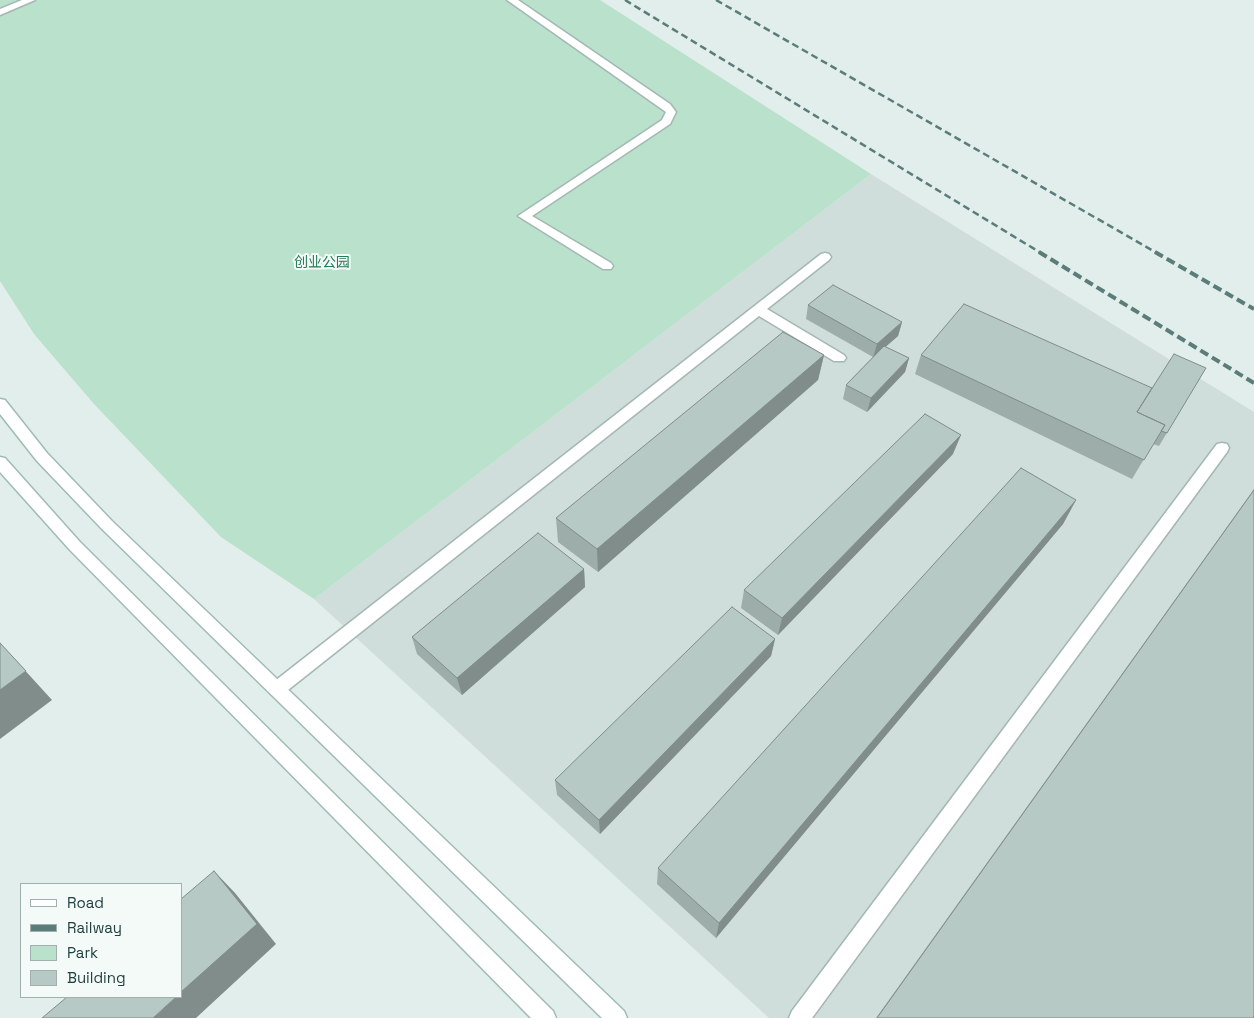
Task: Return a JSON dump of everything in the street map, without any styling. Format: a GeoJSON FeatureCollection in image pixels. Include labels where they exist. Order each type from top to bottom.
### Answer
{"type":"FeatureCollection","features":[{"type":"Feature","properties":{"kind":"street"},"geometry":{"type":"LineString","coordinates":[[0,12],[30,0]]}},
{"type":"Feature","properties":{"kind":"street"},"geometry":{"type":"LineString","coordinates":[[512,0],[666,106],[671,112],[666,122],[524,216],[607,266]]}},
{"type":"Feature","properties":{"kind":"street"},"geometry":{"type":"LineString","coordinates":[[277,689],[825,258]]}},
{"type":"Feature","properties":{"kind":"street"},"geometry":{"type":"LineString","coordinates":[[758,310],[839,358]]}},
{"type":"Feature","properties":{"kind":"street"},"geometry":{"type":"LineString","coordinates":[[0,404],[42,458],[106,525],[617,1018]]}},
{"type":"Feature","properties":{"kind":"street"},"geometry":{"type":"LineString","coordinates":[[799,1018],[1222,448]]}},
{"type":"Feature","properties":{"kind":"street"},"geometry":{"type":"LineString","coordinates":[[0,462],[75,546],[546,1018]]}},
{"type":"Feature","properties":{"kind":"shaded area"},"geometry":{"type":"Polygon","coordinates":[[[871,174],[1254,412],[1254,1018],[769,1018],[314,599],[871,174]]]}},
{"type":"Feature","properties":{"kind":"green space","name":"创业公园"},"geometry":{"type":"Polygon","coordinates":[[[0,0],[600,0],[871,174],[314,599],[221,537],[94,404],[34,334],[0,281],[0,0]]]}},
{"type":"Feature","properties":{"kind":"building"},"geometry":{"type":"Polygon","coordinates":[[[833,285],[902,322],[877,344],[808,305],[833,285]]]}},
{"type":"Feature","properties":{"kind":"building"},"geometry":{"type":"Polygon","coordinates":[[[964,304],[1152,388],[1137,412],[1165,425],[1144,460],[921,355],[964,304]]]}},
{"type":"Feature","properties":{"kind":"building"},"geometry":{"type":"Polygon","coordinates":[[[783,332],[824,355],[597,549],[556,518],[783,332]]]}},
{"type":"Feature","properties":{"kind":"building"},"geometry":{"type":"Polygon","coordinates":[[[884,346],[909,358],[871,398],[846,385],[884,346]]]}},
{"type":"Feature","properties":{"kind":"building"},"geometry":{"type":"Polygon","coordinates":[[[1174,354],[1206,368],[1167,433],[1161,431],[1165,425],[1137,412],[1174,354]]]}},
{"type":"Feature","properties":{"kind":"building"},"geometry":{"type":"Polygon","coordinates":[[[925,414],[961,435],[782,618],[744,590],[925,414]]]}},
{"type":"Feature","properties":{"kind":"building"},"geometry":{"type":"Polygon","coordinates":[[[1021,468],[1076,500],[719,923],[658,868],[1021,468]]]}},
{"type":"Feature","properties":{"kind":"building"},"geometry":{"type":"Polygon","coordinates":[[[1254,490],[1253,1018],[877,1018],[1254,490]]]}},
{"type":"Feature","properties":{"kind":"building"},"geometry":{"type":"Polygon","coordinates":[[[538,533],[584,569],[457,678],[412,637],[538,533]]]}},
{"type":"Feature","properties":{"kind":"building"},"geometry":{"type":"Polygon","coordinates":[[[732,607],[775,639],[599,820],[555,780],[732,607]]]}},
{"type":"Feature","properties":{"kind":"building"},"geometry":{"type":"Polygon","coordinates":[[[0,643],[26,671],[0,690],[0,643]]]}},
{"type":"Feature","properties":{"kind":"building"},"geometry":{"type":"Polygon","coordinates":[[[214,871],[257,924],[182,991],[182,898],[214,871]]]}},
{"type":"Feature","properties":{"kind":"building"},"geometry":{"type":"Polygon","coordinates":[[[66,998],[175,998],[153,1018],[42,1018],[66,998]]]}},
{"type":"Feature","properties":{"kind":"railway"},"geometry":{"type":"LineString","coordinates":[[625,0],[1041,253]]}},
{"type":"Feature","properties":{"kind":"railway"},"geometry":{"type":"LineString","coordinates":[[716,0],[1157,253]]}},
{"type":"Feature","properties":{"kind":"railway"},"geometry":{"type":"LineString","coordinates":[[1039,252],[1254,383]]}},
{"type":"Feature","properties":{"kind":"railway"},"geometry":{"type":"LineString","coordinates":[[1155,252],[1254,309]]}}]}
